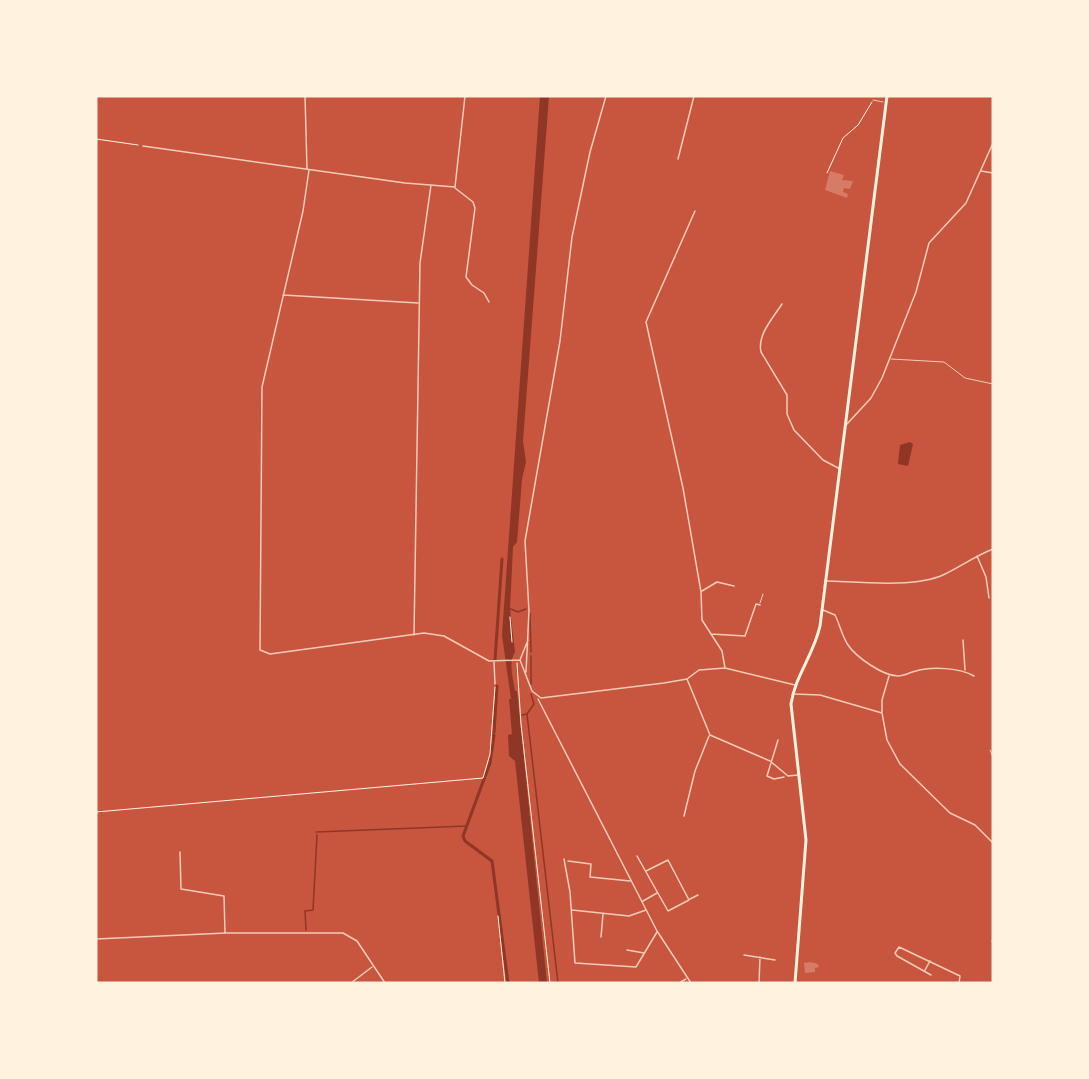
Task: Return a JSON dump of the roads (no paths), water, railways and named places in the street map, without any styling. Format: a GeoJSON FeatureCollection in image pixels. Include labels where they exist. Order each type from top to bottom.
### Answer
{"type":"FeatureCollection","features":[{"type":"Feature","properties":{"kind":"main road"},"geometry":{"type":"LineString","coordinates":[[795,983],[806,840],[791,717],[793,694],[817,641],[822,610],[887,96]]}},
{"type":"Feature","properties":{"kind":"street"},"geometry":{"type":"LineString","coordinates":[[305,96],[308,170],[303,211],[262,387],[260,646],[263,653],[349,645],[435,633],[480,658],[494,661],[517,659]]}},
{"type":"Feature","properties":{"kind":"street"},"geometry":{"type":"LineString","coordinates":[[455,186],[465,96]]}},
{"type":"Feature","properties":{"kind":"street"},"geometry":{"type":"LineString","coordinates":[[606,96],[572,237],[560,341],[525,542],[528,639],[526,672],[528,684],[538,697],[657,931],[691,983]]}},
{"type":"Feature","properties":{"kind":"street"},"geometry":{"type":"LineString","coordinates":[[678,159],[694,96]]}},
{"type":"Feature","properties":{"kind":"street"},"geometry":{"type":"LineString","coordinates":[[846,425],[871,398],[891,358],[916,292],[927,248],[966,203],[993,143]]}},
{"type":"Feature","properties":{"kind":"street"},"geometry":{"type":"LineString","coordinates":[[143,146],[308,170],[455,186],[472,201],[475,207],[466,277],[472,285],[484,293],[489,302]]}},
{"type":"Feature","properties":{"kind":"street"},"geometry":{"type":"LineString","coordinates":[[980,170],[993,173]]}},
{"type":"Feature","properties":{"kind":"street"},"geometry":{"type":"LineString","coordinates":[[414,635],[420,263],[431,185]]}},
{"type":"Feature","properties":{"kind":"street"},"geometry":{"type":"LineString","coordinates":[[695,211],[646,322],[683,488],[701,592],[702,620],[722,651],[725,668]]}},
{"type":"Feature","properties":{"kind":"street"},"geometry":{"type":"LineString","coordinates":[[283,296],[419,303]]}},
{"type":"Feature","properties":{"kind":"street"},"geometry":{"type":"LineString","coordinates":[[782,304],[764,332],[759,344],[760,352],[787,395],[787,414],[794,430],[823,460],[841,469]]}},
{"type":"Feature","properties":{"kind":"street"},"geometry":{"type":"LineString","coordinates":[[826,581],[922,581],[943,575],[977,555],[993,549]]}},
{"type":"Feature","properties":{"kind":"street"},"geometry":{"type":"LineString","coordinates":[[977,555],[986,577],[989,598]]}},
{"type":"Feature","properties":{"kind":"street"},"geometry":{"type":"LineString","coordinates":[[701,592],[717,582],[734,586]]}},
{"type":"Feature","properties":{"kind":"street"},"geometry":{"type":"LineString","coordinates":[[750,602],[760,605]]}},
{"type":"Feature","properties":{"kind":"street"},"geometry":{"type":"LineString","coordinates":[[710,634],[745,636],[756,604]]}},
{"type":"Feature","properties":{"kind":"street"},"geometry":{"type":"LineString","coordinates":[[822,610],[835,615],[842,634],[852,650],[890,675],[899,676],[918,670],[965,671],[974,676]]}},
{"type":"Feature","properties":{"kind":"street"},"geometry":{"type":"LineString","coordinates":[[517,659],[528,639]]}},
{"type":"Feature","properties":{"kind":"street"},"geometry":{"type":"LineString","coordinates":[[963,640],[965,671]]}},
{"type":"Feature","properties":{"kind":"street"},"geometry":{"type":"LineString","coordinates":[[517,659],[526,672]]}},
{"type":"Feature","properties":{"kind":"street"},"geometry":{"type":"LineString","coordinates":[[494,661],[495,684]]}},
{"type":"Feature","properties":{"kind":"street"},"geometry":{"type":"LineString","coordinates":[[538,697],[551,698],[687,679],[699,670],[725,668],[796,686]]}},
{"type":"Feature","properties":{"kind":"street"},"geometry":{"type":"LineString","coordinates":[[890,675],[882,700],[882,713],[887,740],[900,764],[950,813],[975,825],[993,843]]}},
{"type":"Feature","properties":{"kind":"street"},"geometry":{"type":"LineString","coordinates":[[687,679],[710,735],[773,762],[786,775]]}},
{"type":"Feature","properties":{"kind":"street"},"geometry":{"type":"LineString","coordinates":[[793,694],[820,695],[882,713]]}},
{"type":"Feature","properties":{"kind":"street"},"geometry":{"type":"LineString","coordinates":[[684,816],[695,771],[710,735]]}},
{"type":"Feature","properties":{"kind":"street"},"geometry":{"type":"LineString","coordinates":[[778,740],[767,776],[774,779],[786,775],[799,775]]}},
{"type":"Feature","properties":{"kind":"street"},"geometry":{"type":"LineString","coordinates":[[180,852],[181,889],[224,896],[225,933]]}},
{"type":"Feature","properties":{"kind":"street"},"geometry":{"type":"LineString","coordinates":[[637,856],[668,911],[698,895]]}},
{"type":"Feature","properties":{"kind":"street"},"geometry":{"type":"LineString","coordinates":[[631,881],[590,877],[591,864],[565,860],[575,963],[636,967],[657,931]]}},
{"type":"Feature","properties":{"kind":"street"},"geometry":{"type":"LineString","coordinates":[[646,872],[668,860],[689,900]]}},
{"type":"Feature","properties":{"kind":"street"},"geometry":{"type":"LineString","coordinates":[[642,901],[658,893]]}},
{"type":"Feature","properties":{"kind":"street"},"geometry":{"type":"LineString","coordinates":[[571,910],[629,916],[646,910]]}},
{"type":"Feature","properties":{"kind":"street"},"geometry":{"type":"LineString","coordinates":[[601,936],[603,914]]}},
{"type":"Feature","properties":{"kind":"street"},"geometry":{"type":"LineString","coordinates":[[96,939],[225,933],[343,933],[357,941],[385,983]]}},
{"type":"Feature","properties":{"kind":"street"},"geometry":{"type":"LineString","coordinates":[[930,975],[896,953],[902,946],[960,976],[959,983]]}},
{"type":"Feature","properties":{"kind":"street"},"geometry":{"type":"LineString","coordinates":[[627,950],[645,953]]}},
{"type":"Feature","properties":{"kind":"street"},"geometry":{"type":"LineString","coordinates":[[744,955],[775,960]]}},
{"type":"Feature","properties":{"kind":"street"},"geometry":{"type":"LineString","coordinates":[[759,983],[760,957]]}},
{"type":"Feature","properties":{"kind":"street"},"geometry":{"type":"LineString","coordinates":[[925,971],[930,961]]}},
{"type":"Feature","properties":{"kind":"street"},"geometry":{"type":"LineString","coordinates":[[351,983],[374,966]]}},
{"type":"Feature","properties":{"kind":"street"},"geometry":{"type":"LineString","coordinates":[[680,983],[688,978]]}},
{"type":"Feature","properties":{"kind":"lane"},"geometry":{"type":"LineString","coordinates":[[873,100],[886,103]]}},
{"type":"Feature","properties":{"kind":"lane"},"geometry":{"type":"LineString","coordinates":[[891,358],[944,362],[965,378],[993,384]]}},
{"type":"Feature","properties":{"kind":"lane"},"geometry":{"type":"LineString","coordinates":[[760,605],[763,594]]}},
{"type":"Feature","properties":{"kind":"lane"},"geometry":{"type":"LineString","coordinates":[[990,750],[993,757]]}},
{"type":"Feature","properties":{"kind":"waterway"},"geometry":{"type":"LineString","coordinates":[[495,660],[502,559]]}},
{"type":"Feature","properties":{"kind":"waterway"},"geometry":{"type":"LineString","coordinates":[[508,608],[518,612],[526,609]]}},
{"type":"Feature","properties":{"kind":"waterway"},"geometry":{"type":"LineString","coordinates":[[530,613],[531,652]]}},
{"type":"Feature","properties":{"kind":"waterway"},"geometry":{"type":"LineString","coordinates":[[531,656],[531,684]]}},
{"type":"Feature","properties":{"kind":"waterway"},"geometry":{"type":"LineString","coordinates":[[494,732],[497,686]]}},
{"type":"Feature","properties":{"kind":"waterway"},"geometry":{"type":"LineString","coordinates":[[522,715],[527,714],[534,704],[531,694]]}},
{"type":"Feature","properties":{"kind":"waterway"},"geometry":{"type":"LineString","coordinates":[[527,714],[558,983]]}},
{"type":"Feature","properties":{"kind":"waterway"},"geometry":{"type":"LineString","coordinates":[[494,735],[490,763],[463,836],[465,841],[492,861],[508,983]]}},
{"type":"Feature","properties":{"kind":"waterway"},"geometry":{"type":"LineString","coordinates":[[316,832],[467,826]]}},
{"type":"Feature","properties":{"kind":"waterway"},"geometry":{"type":"LineString","coordinates":[[306,930],[305,911],[313,910],[317,835]]}}]}
